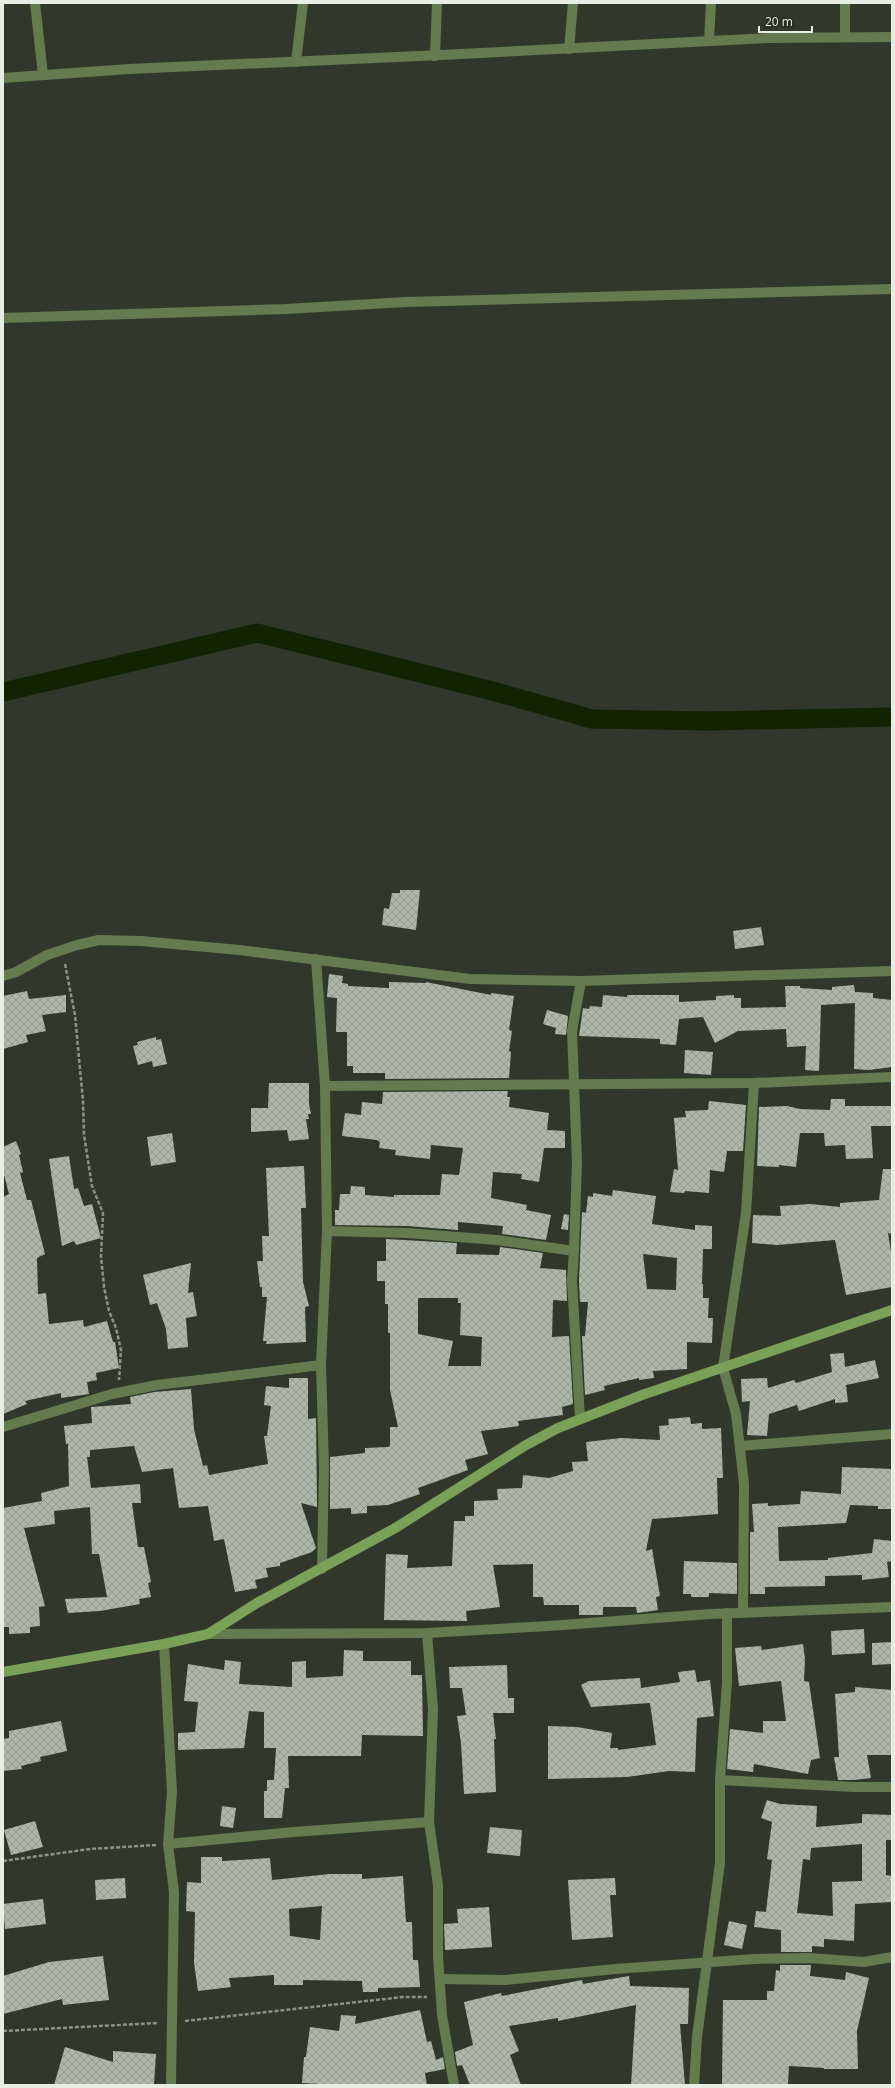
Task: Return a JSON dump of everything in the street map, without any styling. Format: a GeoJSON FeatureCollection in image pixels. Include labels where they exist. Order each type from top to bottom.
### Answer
{"type":"FeatureCollection","features":[{"type":"Feature","properties":{"kind":"main road"},"geometry":{"type":"LineString","coordinates":[[3,1672],[164,1644],[208,1634],[257,1603],[397,1527],[526,1445],[580,1418],[642,1395],[892,1310]]}},
{"type":"Feature","properties":{"kind":"street"},"geometry":{"type":"LineString","coordinates":[[35,3],[44,75]]}},
{"type":"Feature","properties":{"kind":"street"},"geometry":{"type":"LineString","coordinates":[[296,62],[303,3]]}},
{"type":"Feature","properties":{"kind":"street"},"geometry":{"type":"LineString","coordinates":[[435,56],[437,3]]}},
{"type":"Feature","properties":{"kind":"street"},"geometry":{"type":"LineString","coordinates":[[569,49],[573,3]]}},
{"type":"Feature","properties":{"kind":"street"},"geometry":{"type":"LineString","coordinates":[[709,41],[711,3]]}},
{"type":"Feature","properties":{"kind":"street"},"geometry":{"type":"LineString","coordinates":[[845,3],[845,37]]}},
{"type":"Feature","properties":{"kind":"street"},"geometry":{"type":"LineString","coordinates":[[3,78],[129,69],[435,56],[709,41],[892,37]]}},
{"type":"Feature","properties":{"kind":"street"},"geometry":{"type":"LineString","coordinates":[[3,318],[286,309],[406,302],[892,289]]}},
{"type":"Feature","properties":{"kind":"street"},"geometry":{"type":"LineString","coordinates":[[3,976],[16,972],[47,955],[100,940],[141,941],[316,959],[470,979],[581,981],[892,971]]}},
{"type":"Feature","properties":{"kind":"street"},"geometry":{"type":"LineString","coordinates":[[316,959],[325,1086],[327,1231],[321,1365],[324,1467],[322,1569]]}},
{"type":"Feature","properties":{"kind":"street"},"geometry":{"type":"LineString","coordinates":[[580,1418],[572,1301],[577,1162],[572,1031],[581,981]]}},
{"type":"Feature","properties":{"kind":"street"},"geometry":{"type":"LineString","coordinates":[[325,1086],[574,1083],[754,1083],[892,1077]]}},
{"type":"Feature","properties":{"kind":"street"},"geometry":{"type":"LineString","coordinates":[[743,1612],[744,1484],[736,1414],[723,1368],[746,1213],[754,1083]]}},
{"type":"Feature","properties":{"kind":"street"},"geometry":{"type":"LineString","coordinates":[[327,1231],[407,1233],[497,1240],[574,1251]]}},
{"type":"Feature","properties":{"kind":"street"},"geometry":{"type":"LineString","coordinates":[[3,1427],[118,1393],[157,1385],[321,1365]]}},
{"type":"Feature","properties":{"kind":"street"},"geometry":{"type":"LineString","coordinates":[[740,1446],[892,1434]]}},
{"type":"Feature","properties":{"kind":"street"},"geometry":{"type":"LineString","coordinates":[[208,1634],[427,1633],[743,1612],[892,1607]]}},
{"type":"Feature","properties":{"kind":"street"},"geometry":{"type":"LineString","coordinates":[[694,2085],[697,2036],[720,1863],[720,1780],[727,1682],[727,1613]]}},
{"type":"Feature","properties":{"kind":"street"},"geometry":{"type":"LineString","coordinates":[[427,1633],[433,1709],[429,1822],[438,1885],[438,1956],[441,1997],[454,2085]]}},
{"type":"Feature","properties":{"kind":"street"},"geometry":{"type":"LineString","coordinates":[[164,1644],[172,1792],[168,1844],[174,1892],[171,2085]]}},
{"type":"Feature","properties":{"kind":"street"},"geometry":{"type":"LineString","coordinates":[[720,1780],[854,1787],[892,1787]]}},
{"type":"Feature","properties":{"kind":"street"},"geometry":{"type":"LineString","coordinates":[[168,1844],[294,1832],[429,1822]]}},
{"type":"Feature","properties":{"kind":"street"},"geometry":{"type":"LineString","coordinates":[[440,1979],[506,1980],[707,1962],[810,1958],[864,1962],[892,1957]]}},
{"type":"Feature","properties":{"kind":"path"},"geometry":{"type":"LineString","coordinates":[[62,950],[75,1016],[81,1071],[84,1135],[92,1186],[100,1202],[103,1213],[102,1256],[104,1287],[109,1312],[116,1328],[121,1350],[118,1393]]}},
{"type":"Feature","properties":{"kind":"path"},"geometry":{"type":"LineString","coordinates":[[3,1861],[90,1849],[168,1844]]}},
{"type":"Feature","properties":{"kind":"path"},"geometry":{"type":"LineString","coordinates":[[3,2031],[171,2023],[402,1997],[441,1997]]}},
{"type":"Feature","properties":{"kind":"building"},"geometry":{"type":"Polygon","coordinates":[[[400,890],[420,890],[416,930],[382,925],[384,908],[389,909],[392,893],[400,893],[400,890]]]}},
{"type":"Feature","properties":{"kind":"building"},"geometry":{"type":"Polygon","coordinates":[[[761,927],[764,945],[735,949],[733,931],[761,927]]]}},
{"type":"Feature","properties":{"kind":"building"},"geometry":{"type":"Polygon","coordinates":[[[329,974],[343,976],[342,983],[348,984],[348,986],[389,988],[389,982],[426,982],[491,995],[491,993],[514,996],[509,1030],[512,1031],[509,1051],[511,1052],[509,1078],[385,1079],[385,1073],[353,1073],[353,1066],[347,1066],[347,1032],[336,1032],[337,998],[327,997],[329,974]]]}},
{"type":"Feature","properties":{"kind":"building"},"geometry":{"type":"Polygon","coordinates":[[[854,985],[855,992],[873,993],[873,998],[892,1000],[892,1067],[869,1070],[854,1069],[855,1003],[821,1005],[819,1071],[805,1070],[806,1046],[787,1047],[786,1029],[738,1031],[715,1043],[703,1017],[679,1019],[676,1045],[660,1044],[660,1039],[579,1036],[583,1008],[589,1009],[590,1006],[602,1007],[603,995],[627,997],[627,995],[679,995],[679,1002],[716,1000],[716,996],[734,995],[734,998],[741,998],[741,1008],[786,1007],[785,986],[800,986],[800,988],[832,990],[832,987],[854,985]]]}},
{"type":"Feature","properties":{"kind":"building"},"geometry":{"type":"Polygon","coordinates":[[[27,991],[29,999],[66,995],[66,1012],[42,1015],[46,1031],[26,1035],[28,1042],[3,1049],[3,996],[27,991]]]}},
{"type":"Feature","properties":{"kind":"building"},"geometry":{"type":"Polygon","coordinates":[[[547,1010],[568,1016],[566,1035],[555,1034],[556,1028],[543,1024],[547,1010]]]}},
{"type":"Feature","properties":{"kind":"building"},"geometry":{"type":"Polygon","coordinates":[[[156,1037],[156,1040],[161,1039],[167,1064],[153,1067],[152,1061],[138,1065],[133,1046],[138,1045],[137,1042],[156,1037]]]}},
{"type":"Feature","properties":{"kind":"building"},"geometry":{"type":"Polygon","coordinates":[[[685,1050],[713,1052],[711,1075],[684,1073],[685,1050]]]}},
{"type":"Feature","properties":{"kind":"building"},"geometry":{"type":"Polygon","coordinates":[[[269,1083],[309,1083],[309,1104],[311,1114],[308,1114],[309,1119],[306,1119],[309,1139],[289,1141],[287,1130],[251,1132],[251,1108],[268,1108],[269,1083]]]}},
{"type":"Feature","properties":{"kind":"building"},"geometry":{"type":"Polygon","coordinates":[[[508,1091],[507,1097],[510,1097],[509,1107],[549,1113],[547,1130],[565,1131],[565,1148],[544,1148],[539,1182],[521,1179],[522,1174],[493,1172],[491,1198],[527,1205],[526,1210],[551,1215],[546,1240],[502,1234],[503,1226],[458,1222],[458,1230],[407,1226],[335,1225],[335,1210],[339,1210],[340,1194],[350,1194],[351,1186],[365,1187],[365,1195],[394,1197],[394,1195],[440,1195],[442,1174],[459,1175],[463,1148],[431,1145],[430,1159],[395,1155],[396,1150],[379,1148],[380,1142],[377,1140],[342,1136],[345,1113],[361,1115],[362,1102],[382,1104],[383,1092],[508,1091]]]}},
{"type":"Feature","properties":{"kind":"building"},"geometry":{"type":"Polygon","coordinates":[[[831,1099],[845,1099],[845,1106],[892,1106],[892,1126],[871,1126],[873,1158],[846,1159],[845,1145],[825,1146],[824,1133],[800,1133],[796,1167],[779,1165],[779,1167],[757,1166],[759,1107],[787,1106],[800,1109],[830,1110],[831,1099]]]}},
{"type":"Feature","properties":{"kind":"building"},"geometry":{"type":"Polygon","coordinates":[[[709,1101],[746,1105],[743,1151],[727,1151],[724,1172],[710,1170],[709,1193],[685,1191],[684,1193],[670,1192],[674,1169],[678,1170],[674,1118],[686,1117],[685,1111],[708,1110],[709,1101]]]}},
{"type":"Feature","properties":{"kind":"building"},"geometry":{"type":"Polygon","coordinates":[[[172,1133],[176,1162],[151,1166],[147,1137],[172,1133]]]}},
{"type":"Feature","properties":{"kind":"building"},"geometry":{"type":"Polygon","coordinates":[[[16,1141],[21,1154],[19,1155],[23,1172],[20,1173],[27,1200],[31,1200],[45,1254],[37,1258],[38,1294],[46,1293],[49,1324],[83,1320],[84,1327],[107,1321],[113,1342],[115,1342],[119,1368],[96,1373],[97,1380],[87,1382],[89,1394],[61,1398],[61,1393],[25,1401],[27,1404],[3,1414],[3,1197],[9,1194],[3,1171],[3,1147],[16,1141]]]}},
{"type":"Feature","properties":{"kind":"building"},"geometry":{"type":"Polygon","coordinates":[[[69,1156],[74,1189],[78,1188],[84,1206],[92,1204],[101,1238],[76,1245],[74,1241],[62,1246],[49,1159],[69,1156]]]}},
{"type":"Feature","properties":{"kind":"building"},"geometry":{"type":"Polygon","coordinates":[[[304,1166],[306,1208],[301,1208],[303,1282],[309,1306],[305,1307],[306,1342],[266,1344],[267,1341],[263,1341],[267,1297],[262,1297],[262,1287],[260,1287],[257,1261],[263,1261],[262,1236],[269,1236],[266,1168],[304,1166]]]}},
{"type":"Feature","properties":{"kind":"building"},"geometry":{"type":"Polygon","coordinates":[[[883,1169],[892,1169],[892,1234],[888,1233],[892,1258],[892,1287],[846,1295],[835,1240],[777,1245],[752,1243],[753,1215],[781,1216],[780,1206],[811,1204],[840,1207],[840,1203],[879,1200],[883,1169]]]}},
{"type":"Feature","properties":{"kind":"building"},"geometry":{"type":"Polygon","coordinates":[[[613,1190],[656,1196],[652,1224],[695,1230],[695,1225],[712,1226],[712,1249],[703,1249],[702,1284],[703,1298],[709,1298],[708,1318],[713,1318],[712,1343],[687,1342],[687,1369],[653,1371],[654,1378],[639,1380],[639,1378],[604,1386],[605,1390],[585,1395],[582,1336],[585,1336],[588,1302],[580,1302],[579,1281],[582,1212],[586,1213],[588,1196],[593,1197],[593,1193],[612,1196],[613,1190]],[[643,1254],[647,1289],[676,1290],[677,1258],[643,1254]]]}},
{"type":"Feature","properties":{"kind":"building"},"geometry":{"type":"Polygon","coordinates":[[[564,1214],[569,1215],[568,1230],[561,1229],[564,1214]]]}},
{"type":"Feature","properties":{"kind":"building"},"geometry":{"type":"Polygon","coordinates":[[[386,1239],[457,1243],[456,1254],[499,1255],[500,1247],[543,1253],[540,1268],[566,1270],[567,1301],[553,1300],[552,1337],[569,1336],[573,1404],[562,1407],[563,1415],[518,1421],[519,1426],[481,1431],[488,1454],[465,1460],[468,1470],[418,1488],[420,1494],[388,1505],[367,1506],[367,1513],[351,1514],[351,1508],[330,1509],[330,1457],[365,1453],[365,1448],[388,1447],[390,1446],[390,1427],[398,1427],[390,1390],[390,1333],[388,1333],[388,1304],[385,1304],[385,1281],[377,1281],[377,1261],[386,1261],[386,1239]],[[418,1298],[418,1334],[453,1341],[448,1366],[481,1366],[482,1337],[460,1335],[461,1303],[458,1303],[458,1298],[418,1298]]]}},
{"type":"Feature","properties":{"kind":"building"},"geometry":{"type":"Polygon","coordinates":[[[191,1263],[188,1293],[193,1292],[197,1316],[186,1318],[188,1347],[168,1349],[166,1329],[157,1303],[150,1305],[143,1275],[191,1263]]]}},
{"type":"Feature","properties":{"kind":"building"},"geometry":{"type":"Polygon","coordinates":[[[844,1353],[845,1367],[875,1360],[879,1378],[846,1385],[848,1402],[835,1403],[835,1399],[799,1411],[797,1405],[769,1414],[767,1436],[747,1435],[750,1401],[742,1402],[741,1379],[767,1378],[768,1388],[794,1380],[796,1383],[832,1372],[830,1354],[844,1353]]]}},
{"type":"Feature","properties":{"kind":"building"},"geometry":{"type":"Polygon","coordinates":[[[289,1378],[308,1378],[308,1419],[316,1418],[317,1507],[301,1503],[316,1548],[312,1552],[280,1563],[280,1566],[266,1568],[268,1577],[255,1580],[257,1588],[235,1592],[224,1539],[214,1541],[208,1506],[179,1508],[173,1468],[142,1472],[134,1446],[90,1450],[90,1457],[87,1457],[91,1488],[140,1484],[141,1503],[132,1503],[138,1547],[144,1547],[151,1582],[148,1583],[151,1597],[139,1599],[140,1604],[100,1611],[68,1613],[65,1599],[107,1597],[99,1554],[92,1554],[90,1507],[54,1511],[55,1524],[24,1528],[45,1606],[39,1607],[40,1626],[30,1627],[30,1633],[9,1634],[9,1627],[3,1627],[3,1508],[42,1501],[41,1493],[69,1486],[68,1444],[66,1444],[64,1426],[92,1423],[91,1407],[131,1404],[130,1397],[154,1392],[191,1389],[194,1429],[203,1466],[207,1465],[209,1475],[268,1464],[264,1436],[267,1436],[271,1406],[264,1405],[266,1386],[289,1388],[289,1378]]]}},
{"type":"Feature","properties":{"kind":"building"},"geometry":{"type":"Polygon","coordinates":[[[690,1417],[691,1424],[702,1423],[702,1429],[721,1428],[723,1478],[717,1478],[718,1514],[652,1519],[646,1551],[652,1549],[660,1596],[656,1597],[658,1610],[637,1613],[636,1607],[603,1607],[603,1615],[579,1615],[579,1605],[544,1605],[543,1597],[533,1597],[533,1564],[493,1565],[500,1607],[466,1611],[467,1621],[384,1620],[386,1554],[408,1555],[407,1568],[452,1566],[454,1521],[465,1521],[465,1516],[474,1516],[474,1501],[498,1500],[497,1489],[522,1488],[523,1475],[549,1478],[573,1471],[572,1462],[588,1461],[586,1442],[621,1438],[660,1440],[659,1426],[669,1425],[668,1419],[690,1417]]]}},
{"type":"Feature","properties":{"kind":"building"},"geometry":{"type":"Polygon","coordinates":[[[842,1467],[892,1469],[892,1509],[878,1509],[878,1506],[850,1505],[846,1523],[778,1527],[779,1561],[828,1560],[828,1558],[872,1553],[874,1539],[892,1541],[892,1561],[887,1562],[889,1577],[862,1580],[862,1575],[825,1576],[825,1586],[765,1587],[765,1594],[750,1594],[750,1532],[754,1532],[752,1504],[768,1503],[768,1506],[800,1504],[801,1491],[841,1494],[842,1467]]]}},
{"type":"Feature","properties":{"kind":"building"},"geometry":{"type":"Polygon","coordinates":[[[684,1561],[737,1563],[737,1594],[709,1593],[709,1597],[691,1597],[691,1594],[683,1594],[684,1561]]]}},
{"type":"Feature","properties":{"kind":"building"},"geometry":{"type":"Polygon","coordinates":[[[864,1629],[865,1653],[832,1655],[831,1631],[864,1629]]]}},
{"type":"Feature","properties":{"kind":"building"},"geometry":{"type":"Polygon","coordinates":[[[892,1642],[892,1664],[872,1665],[872,1643],[892,1642]]]}},
{"type":"Feature","properties":{"kind":"building"},"geometry":{"type":"Polygon","coordinates":[[[803,1644],[805,1659],[804,1681],[809,1682],[820,1758],[811,1760],[808,1774],[754,1764],[753,1772],[727,1769],[730,1729],[763,1733],[763,1721],[786,1721],[781,1681],[739,1686],[735,1648],[761,1646],[762,1650],[803,1644]]]}},
{"type":"Feature","properties":{"kind":"building"},"geometry":{"type":"Polygon","coordinates":[[[344,1650],[363,1651],[363,1661],[411,1661],[411,1675],[422,1675],[423,1736],[362,1735],[361,1756],[288,1756],[289,1788],[285,1788],[282,1818],[264,1818],[264,1791],[267,1791],[267,1780],[274,1780],[276,1748],[264,1748],[264,1712],[249,1711],[244,1748],[178,1750],[178,1733],[195,1732],[198,1702],[184,1701],[188,1664],[224,1670],[225,1660],[241,1662],[239,1684],[292,1687],[292,1662],[306,1661],[306,1678],[343,1676],[344,1650]]]}},
{"type":"Feature","properties":{"kind":"building"},"geometry":{"type":"Polygon","coordinates":[[[507,1665],[508,1698],[514,1698],[514,1713],[493,1713],[496,1739],[494,1739],[496,1792],[464,1794],[461,1743],[457,1716],[466,1715],[462,1688],[450,1688],[449,1667],[507,1665]]]}},
{"type":"Feature","properties":{"kind":"building"},"geometry":{"type":"Polygon","coordinates":[[[695,1670],[697,1682],[710,1680],[714,1716],[697,1718],[695,1772],[669,1771],[627,1777],[548,1779],[548,1726],[577,1727],[612,1733],[610,1748],[618,1748],[618,1750],[656,1745],[650,1703],[591,1707],[581,1685],[589,1681],[640,1678],[641,1688],[680,1682],[678,1672],[695,1670]]]}},
{"type":"Feature","properties":{"kind":"building"},"geometry":{"type":"Polygon","coordinates":[[[855,1687],[892,1690],[892,1755],[867,1755],[871,1778],[838,1780],[834,1757],[839,1757],[835,1694],[855,1692],[855,1687]]]}},
{"type":"Feature","properties":{"kind":"building"},"geometry":{"type":"Polygon","coordinates":[[[61,1721],[67,1751],[40,1757],[41,1761],[21,1766],[22,1769],[3,1771],[3,1739],[9,1738],[9,1731],[61,1721]]]}},
{"type":"Feature","properties":{"kind":"building"},"geometry":{"type":"Polygon","coordinates":[[[767,1800],[780,1804],[817,1806],[816,1827],[862,1823],[862,1814],[892,1815],[892,1840],[886,1840],[886,1875],[892,1876],[892,1902],[855,1904],[854,1941],[824,1939],[824,1947],[812,1946],[812,1952],[781,1952],[781,1930],[754,1927],[756,1911],[766,1912],[772,1860],[767,1859],[772,1822],[761,1818],[767,1800]],[[862,1844],[811,1848],[810,1860],[803,1859],[797,1913],[833,1916],[832,1882],[862,1881],[862,1844]]]}},
{"type":"Feature","properties":{"kind":"building"},"geometry":{"type":"Polygon","coordinates":[[[222,1806],[236,1808],[233,1828],[220,1826],[222,1806]]]}},
{"type":"Feature","properties":{"kind":"building"},"geometry":{"type":"Polygon","coordinates":[[[35,1821],[43,1847],[11,1855],[4,1830],[35,1821]]]}},
{"type":"Feature","properties":{"kind":"building"},"geometry":{"type":"Polygon","coordinates":[[[490,1827],[522,1830],[520,1856],[487,1853],[490,1827]]]}},
{"type":"Feature","properties":{"kind":"building"},"geometry":{"type":"Polygon","coordinates":[[[201,1857],[222,1857],[222,1861],[270,1858],[272,1880],[330,1874],[362,1874],[362,1879],[403,1876],[406,1922],[412,1922],[413,1960],[418,1960],[420,1987],[378,1988],[378,1992],[363,1992],[362,1981],[303,1980],[303,1985],[274,1985],[274,1975],[229,1978],[231,1987],[198,1991],[194,1963],[195,1912],[186,1911],[187,1882],[201,1883],[201,1857]],[[322,1906],[289,1909],[290,1936],[320,1940],[322,1906]]]}},
{"type":"Feature","properties":{"kind":"building"},"geometry":{"type":"Polygon","coordinates":[[[125,1878],[126,1898],[96,1900],[95,1880],[125,1878]]]}},
{"type":"Feature","properties":{"kind":"building"},"geometry":{"type":"Polygon","coordinates":[[[615,1878],[616,1895],[610,1895],[613,1937],[572,1940],[568,1880],[615,1878]]]}},
{"type":"Feature","properties":{"kind":"building"},"geometry":{"type":"Polygon","coordinates":[[[43,1899],[46,1924],[5,1929],[3,1904],[43,1899]]]}},
{"type":"Feature","properties":{"kind":"building"},"geometry":{"type":"Polygon","coordinates":[[[489,1907],[492,1947],[445,1950],[444,1924],[458,1923],[457,1909],[489,1907]]]}},
{"type":"Feature","properties":{"kind":"building"},"geometry":{"type":"Polygon","coordinates":[[[729,1921],[747,1925],[742,1949],[724,1945],[729,1921]]]}},
{"type":"Feature","properties":{"kind":"building"},"geometry":{"type":"Polygon","coordinates":[[[103,1956],[109,2000],[63,2005],[62,1999],[3,2014],[3,1976],[49,1962],[103,1956]]]}},
{"type":"Feature","properties":{"kind":"building"},"geometry":{"type":"Polygon","coordinates":[[[780,1965],[811,1965],[810,1976],[845,1980],[846,1972],[869,1978],[857,2031],[858,2069],[824,2069],[789,2066],[788,2085],[722,2085],[723,2000],[767,2000],[767,1991],[774,1991],[776,1970],[780,1971],[780,1965]]]}},
{"type":"Feature","properties":{"kind":"building"},"geometry":{"type":"Polygon","coordinates":[[[629,1976],[630,1986],[689,1988],[688,2024],[680,2024],[685,2085],[631,2085],[636,2005],[558,2021],[558,2018],[509,2026],[519,2051],[510,2055],[521,2085],[470,2085],[462,2065],[457,2066],[455,2052],[473,2045],[464,2002],[501,1993],[502,1996],[582,1980],[583,1984],[629,1976]]]}},
{"type":"Feature","properties":{"kind":"building"},"geometry":{"type":"Polygon","coordinates":[[[420,2010],[427,2042],[431,2041],[436,2060],[443,2057],[445,2069],[425,2073],[427,2085],[338,2085],[302,2083],[304,2057],[306,2057],[310,2027],[339,2031],[341,2015],[356,2016],[355,2024],[420,2010]]]}},
{"type":"Feature","properties":{"kind":"building"},"geometry":{"type":"Polygon","coordinates":[[[65,2047],[113,2062],[113,2051],[156,2054],[154,2085],[54,2085],[65,2047]]]}},
{"type":"Feature","properties":{"kind":"waterway"},"geometry":{"type":"LineString","coordinates":[[3,692],[257,633],[485,689],[592,719],[711,721],[892,717]]}}]}
